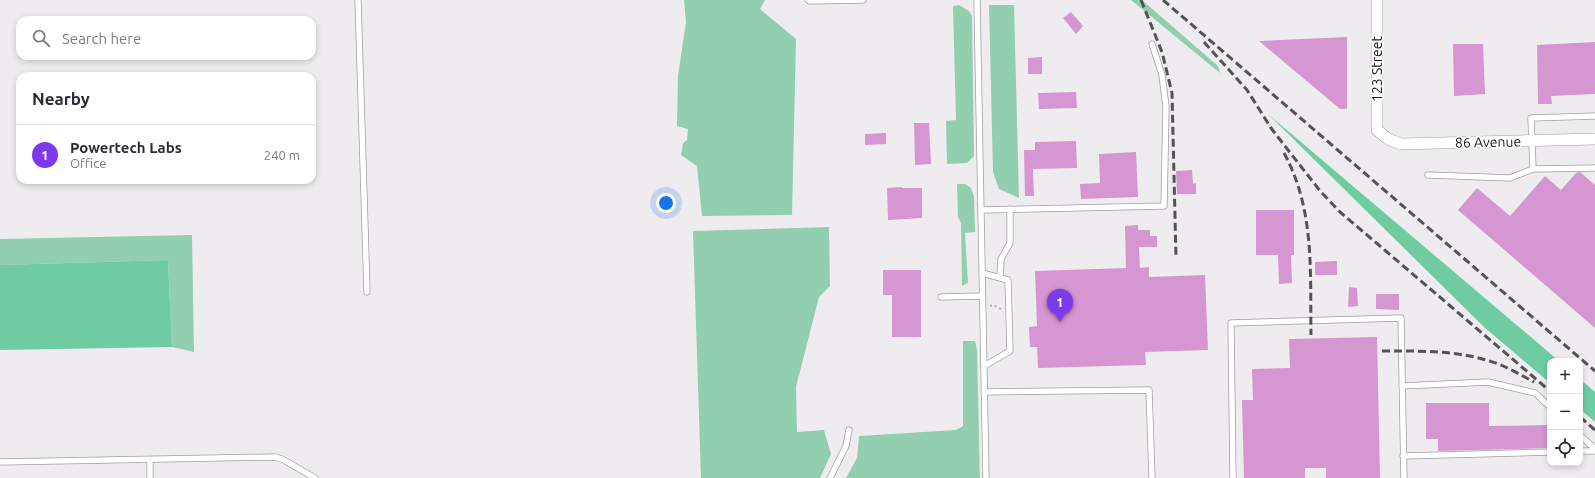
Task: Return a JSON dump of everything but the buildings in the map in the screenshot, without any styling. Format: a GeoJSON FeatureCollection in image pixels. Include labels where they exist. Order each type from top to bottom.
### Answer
{"type":"FeatureCollection","features":[{"type":"Feature","properties":{"kind":"street","name":"123 Street"},"geometry":{"type":"LineString","coordinates":[[1377,0],[1377,130],[1383,135]]}},
{"type":"Feature","properties":{"kind":"street","name":"86 Avenue"},"geometry":{"type":"LineString","coordinates":[[1383,135],[1388,139],[1401,144],[1595,139]]}},
{"type":"Feature","properties":{"kind":"lane"},"geometry":{"type":"LineString","coordinates":[[358,0],[367,292]]}},
{"type":"Feature","properties":{"kind":"lane"},"geometry":{"type":"LineString","coordinates":[[808,0],[863,0]]}},
{"type":"Feature","properties":{"kind":"lane"},"geometry":{"type":"LineString","coordinates":[[977,0],[986,478]]}},
{"type":"Feature","properties":{"kind":"lane"},"geometry":{"type":"LineString","coordinates":[[981,210],[1164,206],[1166,107],[1162,75],[1152,44]]}},
{"type":"Feature","properties":{"kind":"lane"},"geometry":{"type":"LineString","coordinates":[[1533,169],[1531,118],[1595,116]]}},
{"type":"Feature","properties":{"kind":"lane"},"geometry":{"type":"LineString","coordinates":[[1428,175],[1510,178],[1533,169],[1595,168]]}},
{"type":"Feature","properties":{"kind":"lane"},"geometry":{"type":"LineString","coordinates":[[1000,278],[1001,259],[1010,243],[1010,209]]}},
{"type":"Feature","properties":{"kind":"lane"},"geometry":{"type":"LineString","coordinates":[[982,273],[1008,280],[1010,351],[984,366]]}},
{"type":"Feature","properties":{"kind":"lane"},"geometry":{"type":"LineString","coordinates":[[941,297],[982,296]]}},
{"type":"Feature","properties":{"kind":"lane"},"geometry":{"type":"LineString","coordinates":[[1233,478],[1231,322],[1401,318],[1404,478]]}},
{"type":"Feature","properties":{"kind":"lane"},"geometry":{"type":"LineString","coordinates":[[1402,386],[1488,382],[1535,393],[1547,404]]}},
{"type":"Feature","properties":{"kind":"lane"},"geometry":{"type":"LineString","coordinates":[[984,392],[1149,390],[1152,478]]}},
{"type":"Feature","properties":{"kind":"lane"},"geometry":{"type":"LineString","coordinates":[[830,478],[846,446],[849,430]]}},
{"type":"Feature","properties":{"kind":"lane"},"geometry":{"type":"LineString","coordinates":[[1583,438],[1595,450]]}},
{"type":"Feature","properties":{"kind":"lane"},"geometry":{"type":"LineString","coordinates":[[1583,451],[1595,450]]}},
{"type":"Feature","properties":{"kind":"lane"},"geometry":{"type":"LineString","coordinates":[[1403,456],[1547,452]]}},
{"type":"Feature","properties":{"kind":"lane"},"geometry":{"type":"LineString","coordinates":[[0,462],[275,457],[282,459],[315,478]]}},
{"type":"Feature","properties":{"kind":"lane"},"geometry":{"type":"LineString","coordinates":[[150,460],[150,478]]}},
{"type":"Feature","properties":{"kind":"path"},"geometry":{"type":"LineString","coordinates":[[982,309],[993,305],[1009,313]]}},
{"type":"Feature","properties":{"kind":"green space"},"geometry":{"type":"Polygon","coordinates":[[[684,0],[765,0],[760,9],[796,39],[792,215],[702,216],[697,166],[681,155],[683,143],[687,140],[688,129],[677,126],[678,76],[686,22],[684,0]]]}},
{"type":"Feature","properties":{"kind":"green space"},"geometry":{"type":"Polygon","coordinates":[[[1131,0],[1142,0],[1218,66],[1220,73],[1131,0]]]}},
{"type":"Feature","properties":{"kind":"green space"},"geometry":{"type":"Polygon","coordinates":[[[959,5],[969,11],[972,16],[974,156],[967,163],[947,164],[946,121],[956,120],[953,6],[959,5]]]}},
{"type":"Feature","properties":{"kind":"green space"},"geometry":{"type":"Polygon","coordinates":[[[989,5],[1014,5],[1019,198],[999,189],[993,172],[989,5]]]}},
{"type":"Feature","properties":{"kind":"green space"},"geometry":{"type":"Polygon","coordinates":[[[1268,114],[1555,358],[1547,358],[1547,380],[1484,327],[1268,114]]]}},
{"type":"Feature","properties":{"kind":"green space"},"geometry":{"type":"Polygon","coordinates":[[[957,184],[965,184],[971,188],[974,197],[975,232],[965,233],[968,283],[962,286],[961,223],[958,217],[957,184]]]}},
{"type":"Feature","properties":{"kind":"green space"},"geometry":{"type":"Polygon","coordinates":[[[829,227],[830,286],[819,297],[796,387],[797,432],[824,430],[831,454],[820,478],[701,478],[693,231],[829,227]]]}},
{"type":"Feature","properties":{"kind":"green space"},"geometry":{"type":"Polygon","coordinates":[[[192,235],[194,352],[172,347],[168,260],[0,265],[0,239],[192,235]]]}},
{"type":"Feature","properties":{"kind":"green space"},"geometry":{"type":"Polygon","coordinates":[[[168,260],[172,347],[0,350],[0,265],[168,260]]]}},
{"type":"Feature","properties":{"kind":"green space"},"geometry":{"type":"Polygon","coordinates":[[[963,341],[975,341],[977,350],[980,478],[846,478],[857,458],[859,436],[956,430],[963,426],[963,341]]]}},
{"type":"Feature","properties":{"kind":"green space"},"geometry":{"type":"Polygon","coordinates":[[[1583,382],[1595,392],[1595,422],[1583,412],[1583,382]]]}},
{"type":"Feature","properties":{"kind":"railway"},"geometry":{"type":"LineString","coordinates":[[1141,0],[1162,52],[1172,93],[1176,258]]}},
{"type":"Feature","properties":{"kind":"railway"},"geometry":{"type":"LineString","coordinates":[[1163,0],[1595,371]]}},
{"type":"Feature","properties":{"kind":"railway"},"geometry":{"type":"LineString","coordinates":[[1204,42],[1247,90],[1271,128],[1321,192],[1340,212],[1547,388]]}},
{"type":"Feature","properties":{"kind":"railway"},"geometry":{"type":"LineString","coordinates":[[1284,153],[1294,175],[1301,196],[1306,219],[1310,264],[1311,335]]}},
{"type":"Feature","properties":{"kind":"railway"},"geometry":{"type":"LineString","coordinates":[[1382,351],[1442,352],[1472,356],[1501,365],[1534,382]]}},
{"type":"Feature","properties":{"kind":"railway"},"geometry":{"type":"LineString","coordinates":[[1583,420],[1595,430]]}},
{"type":"Feature","properties":{"kind":"place","name":"Powertech Labs"},"geometry":{"type":"Point","coordinates":[1060,322]}}]}
